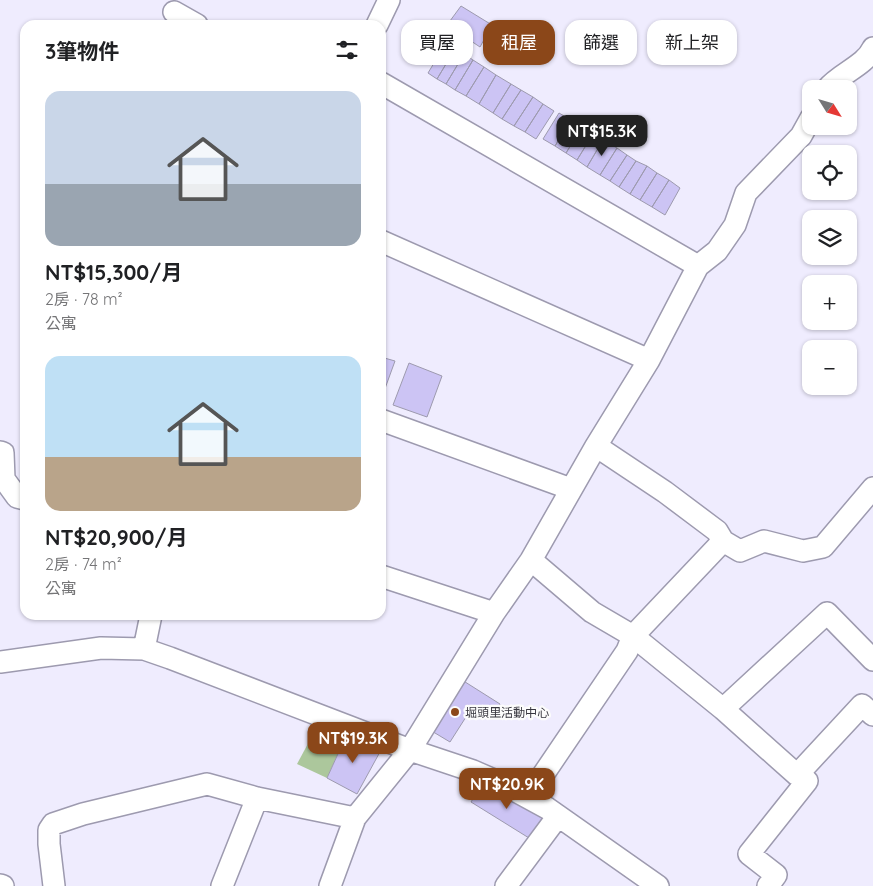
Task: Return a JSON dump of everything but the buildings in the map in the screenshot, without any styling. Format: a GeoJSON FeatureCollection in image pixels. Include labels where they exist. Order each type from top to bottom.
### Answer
{"type":"FeatureCollection","features":[{"type":"Feature","properties":{"kind":"street"},"geometry":{"type":"LineString","coordinates":[[379,20],[389,0]]}},
{"type":"Feature","properties":{"kind":"street"},"geometry":{"type":"LineString","coordinates":[[174,12],[188,20]]}},
{"type":"Feature","properties":{"kind":"street"},"geometry":{"type":"LineString","coordinates":[[835,80],[869,56],[873,48]]}},
{"type":"Feature","properties":{"kind":"street"},"geometry":{"type":"LineString","coordinates":[[386,86],[698,266]]}},
{"type":"Feature","properties":{"kind":"street"},"geometry":{"type":"LineString","coordinates":[[330,886],[355,818],[410,750],[494,613],[530,560],[596,446],[649,360],[698,266],[717,251],[735,225],[746,193],[802,134]]}},
{"type":"Feature","properties":{"kind":"street"},"geometry":{"type":"LineString","coordinates":[[386,243],[649,360]]}},
{"type":"Feature","properties":{"kind":"street"},"geometry":{"type":"LineString","coordinates":[[386,422],[571,490]]}},
{"type":"Feature","properties":{"kind":"street"},"geometry":{"type":"LineString","coordinates":[[596,446],[665,492],[717,531],[723,541],[740,551],[764,541],[803,551],[823,547],[873,488]]}},
{"type":"Feature","properties":{"kind":"street"},"geometry":{"type":"LineString","coordinates":[[0,452],[3,453],[4,479],[17,497],[20,498]]}},
{"type":"Feature","properties":{"kind":"street"},"geometry":{"type":"LineString","coordinates":[[528,797],[627,651],[633,636],[723,541]]}},
{"type":"Feature","properties":{"kind":"street"},"geometry":{"type":"LineString","coordinates":[[530,560],[592,612],[633,636],[723,709],[797,775],[807,781],[749,854],[776,875],[768,886]]}},
{"type":"Feature","properties":{"kind":"street"},"geometry":{"type":"LineString","coordinates":[[386,578],[494,613]]}},
{"type":"Feature","properties":{"kind":"street"},"geometry":{"type":"LineString","coordinates":[[723,709],[827,613],[873,660]]}},
{"type":"Feature","properties":{"kind":"street"},"geometry":{"type":"LineString","coordinates":[[144,649],[150,620]]}},
{"type":"Feature","properties":{"kind":"street"},"geometry":{"type":"LineString","coordinates":[[0,662],[101,648],[144,649],[410,750],[473,771],[528,797],[658,886]]}},
{"type":"Feature","properties":{"kind":"street"},"geometry":{"type":"LineString","coordinates":[[797,775],[869,704]]}},
{"type":"Feature","properties":{"kind":"street"},"geometry":{"type":"LineString","coordinates":[[54,886],[49,844],[49,830],[53,824],[82,814],[207,784],[258,798],[355,818]]}},
{"type":"Feature","properties":{"kind":"street"},"geometry":{"type":"LineString","coordinates":[[222,886],[258,798]]}},
{"type":"Feature","properties":{"kind":"street"},"geometry":{"type":"LineString","coordinates":[[506,886],[558,816]]}},
{"type":"Feature","properties":{"kind":"green space"},"geometry":{"type":"Polygon","coordinates":[[[318,725],[347,734],[327,778],[297,764],[318,725]]]}},
{"type":"Feature","properties":{"kind":"place","name":"堀頭里活動中心"},"geometry":{"type":"Point","coordinates":[455,712]}}]}
